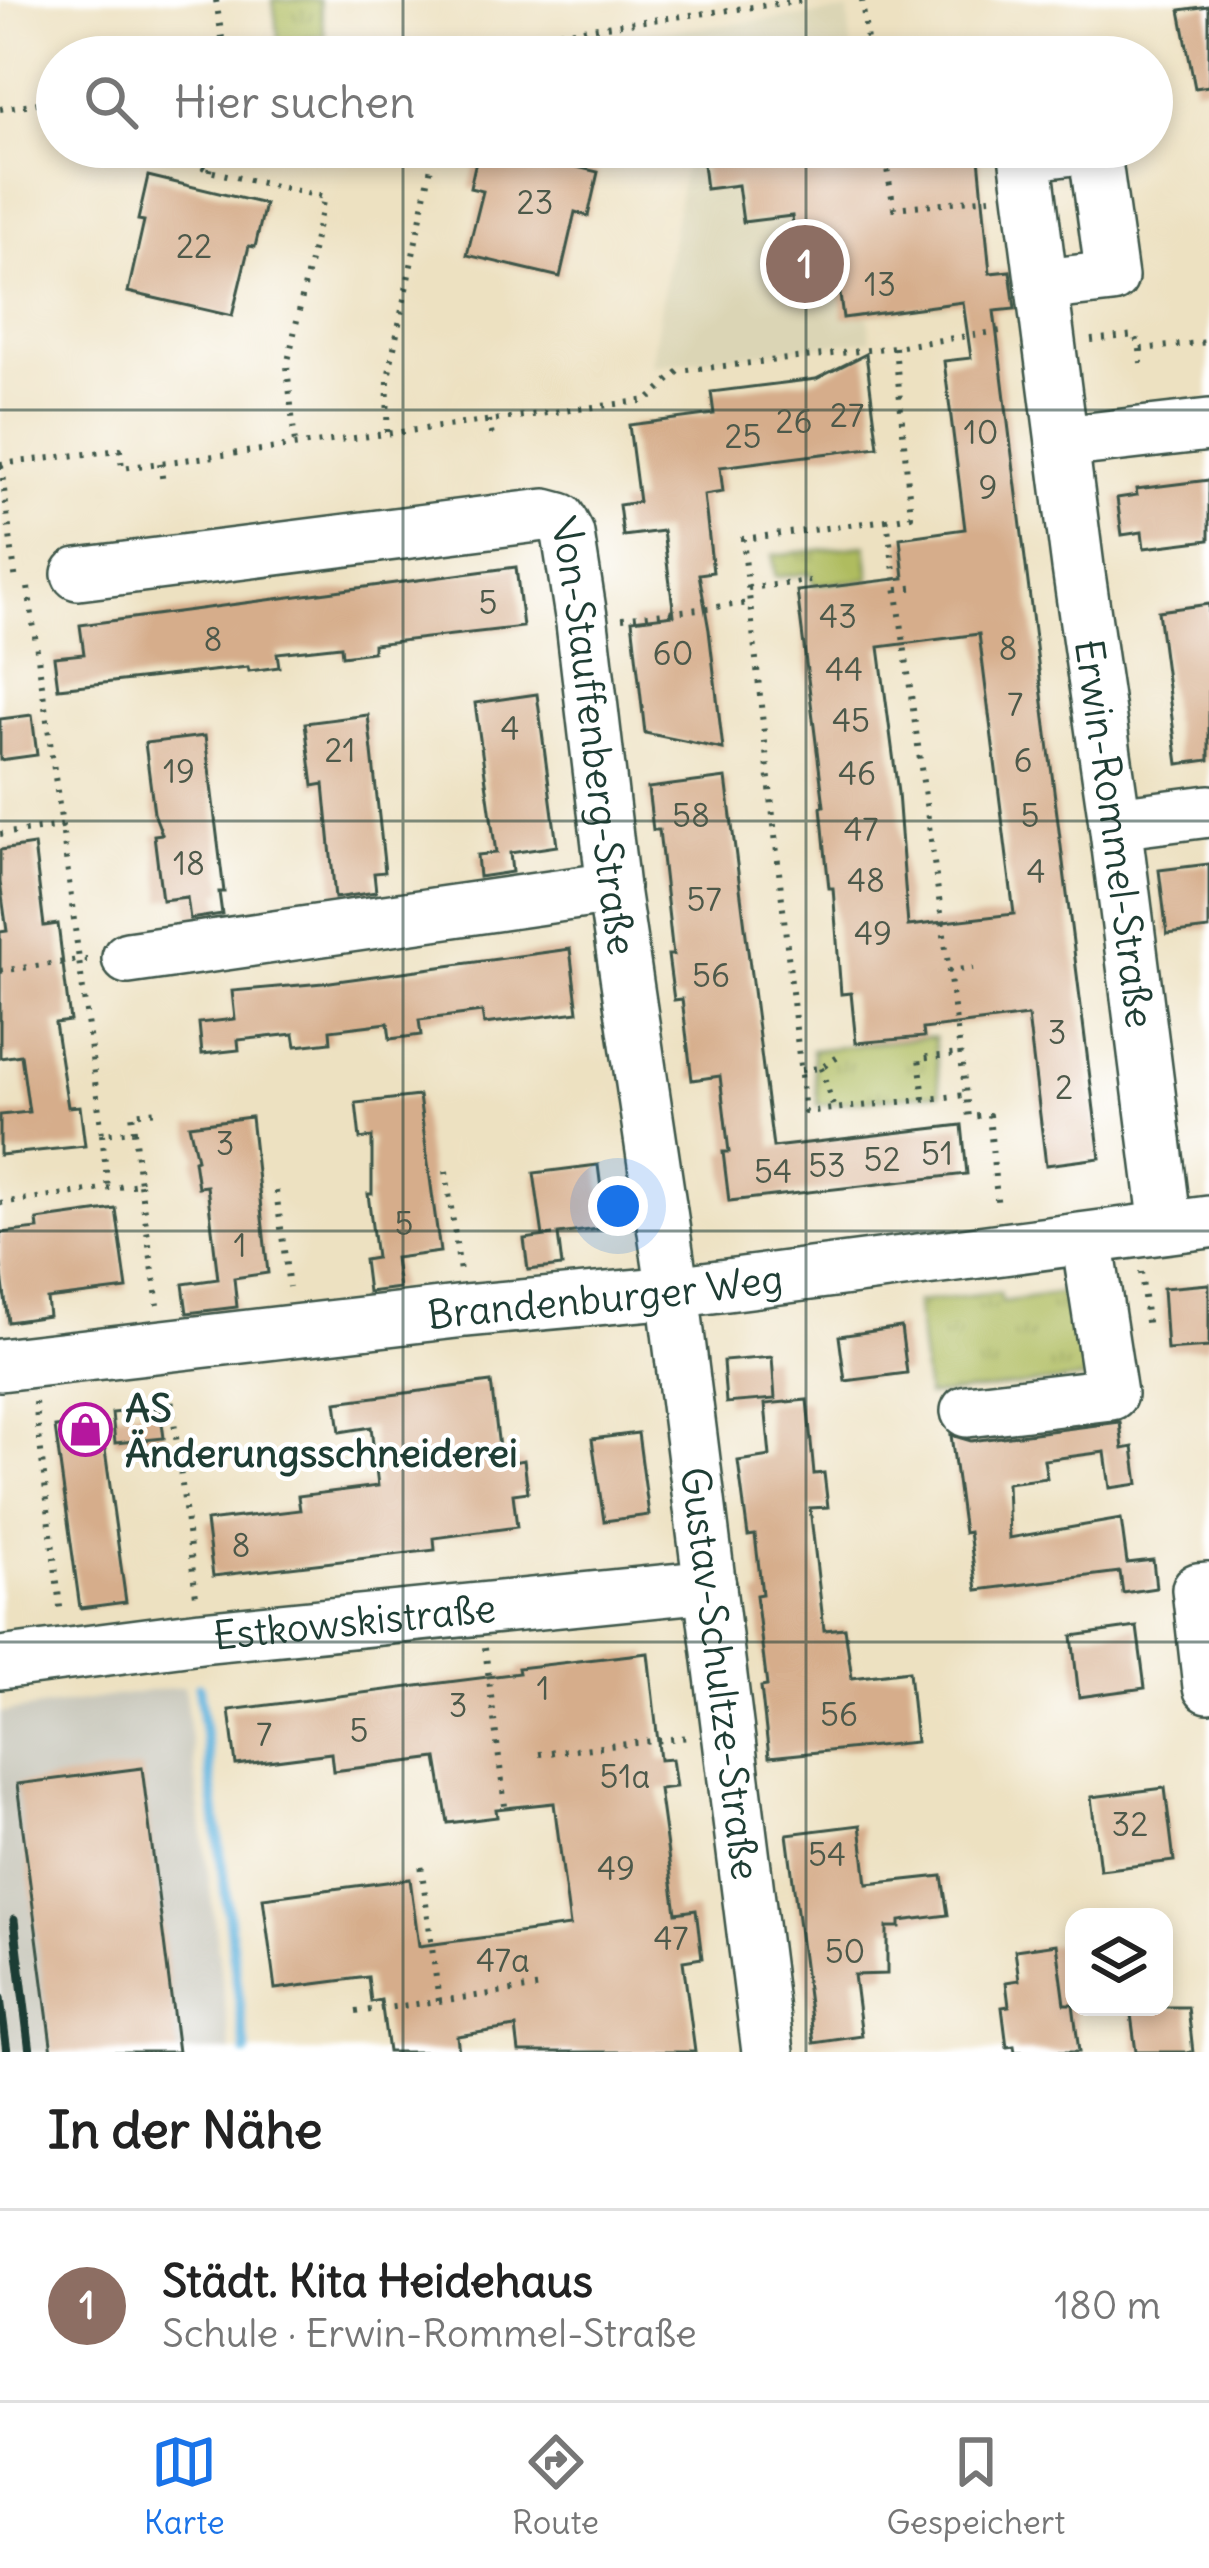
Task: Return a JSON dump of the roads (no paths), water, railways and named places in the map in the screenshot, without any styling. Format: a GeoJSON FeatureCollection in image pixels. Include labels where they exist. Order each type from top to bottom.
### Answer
{"type":"FeatureCollection","features":[{"type":"Feature","properties":{"kind":"street","name":"Erwin-Rommel-Straße"},"geometry":{"type":"LineString","coordinates":[[967,1411],[1112,1394],[1150,1230],[1115,823],[1027,168]]}},
{"type":"Feature","properties":{"kind":"street","name":"Erwin-Rommel-Straße"},"geometry":{"type":"LineString","coordinates":[[1046,318],[1112,277],[1095,168]]}},
{"type":"Feature","properties":{"kind":"street"},"geometry":{"type":"LineString","coordinates":[[1062,442],[1209,424]]}},
{"type":"Feature","properties":{"kind":"street","name":"Von-Stauffenberg-Straße"},"geometry":{"type":"LineString","coordinates":[[78,574],[545,515],[560,520],[568,534],[582,623],[613,888],[674,1292]]}},
{"type":"Feature","properties":{"kind":"street"},"geometry":{"type":"LineString","coordinates":[[1115,823],[1209,811]]}},
{"type":"Feature","properties":{"kind":"street"},"geometry":{"type":"LineString","coordinates":[[104,959],[613,888]]}},
{"type":"Feature","properties":{"kind":"street","name":"Brandenburger Weg"},"geometry":{"type":"LineString","coordinates":[[15,1364],[465,1311],[674,1292],[1150,1230]]}},
{"type":"Feature","properties":{"kind":"street","name":"Gustav-Schultze-Straße"},"geometry":{"type":"LineString","coordinates":[[674,1292],[768,2052]]}},
{"type":"Feature","properties":{"kind":"street","name":"Estkowskistraße"},"geometry":{"type":"LineString","coordinates":[[0,1663],[201,1637],[710,1586]]}},
{"type":"Feature","properties":{"kind":"street"},"geometry":{"type":"LineString","coordinates":[[1209,1588],[1198,1589],[1209,1687]]}},
{"type":"Feature","properties":{"kind":"waterway"},"geometry":{"type":"LineString","coordinates":[[199,1687],[246,2052]]}},
{"type":"Feature","properties":{"kind":"railway"},"geometry":{"type":"LineString","coordinates":[[14,1920],[30,2052]]}},
{"type":"Feature","properties":{"kind":"railway"},"geometry":{"type":"LineString","coordinates":[[0,1998],[7,2052]]}},
{"type":"Feature","properties":{"kind":"place","name":"Städt. Kita Heidehaus"},"geometry":{"type":"Point","coordinates":[805,264]}},
{"type":"Feature","properties":{"kind":"place","name":"AS Änderungsschneiderei"},"geometry":{"type":"Point","coordinates":[86,1430]}}]}
